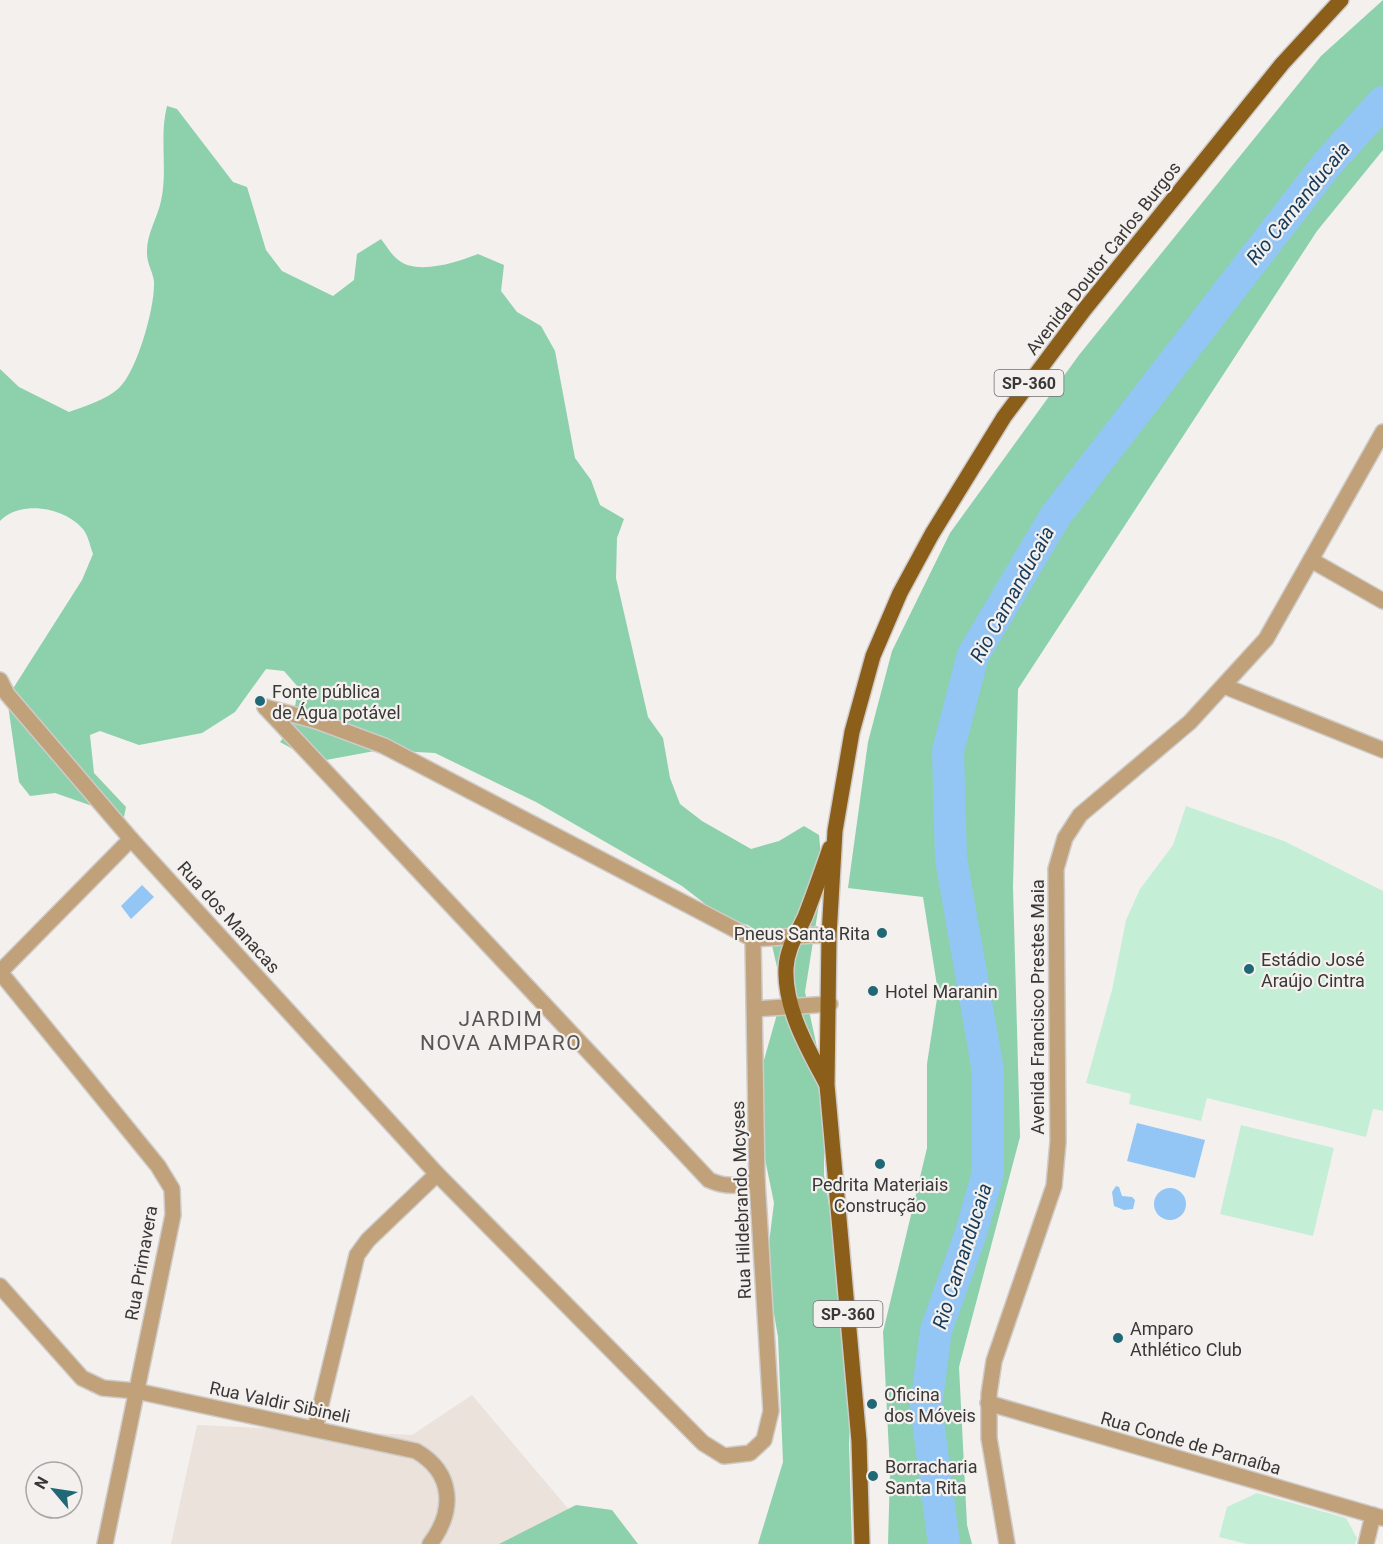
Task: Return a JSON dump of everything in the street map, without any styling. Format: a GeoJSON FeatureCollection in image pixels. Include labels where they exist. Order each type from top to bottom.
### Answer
{"type":"FeatureCollection","features":[{"type":"Feature","properties":{"kind":"main road","name":"Avenida Doutor Carlos Burgos"},"geometry":{"type":"LineString","coordinates":[[862,1544],[859,1441],[827,1085],[830,1004],[829,936],[835,831],[852,732],[873,657],[900,593],[970,469],[1004,417],[1084,310],[1282,64],[1341,0]]}},
{"type":"Feature","properties":{"kind":"main road","name":"Avenida Doutor Carlos Burgos"},"geometry":{"type":"LineString","coordinates":[[827,1085],[805,1043],[792,1008],[787,986],[786,966],[793,937],[804,920],[835,831]]}},
{"type":"Feature","properties":{"kind":"street","name":"Avenida Francisco Prestes Maia"},"geometry":{"type":"LineString","coordinates":[[1007,1544],[990,1438],[988,1403],[994,1361],[1054,1186],[1058,1142],[1055,891],[1056,869],[1065,838],[1080,815],[1190,722],[1266,639],[1383,432]]}},
{"type":"Feature","properties":{"kind":"street"},"geometry":{"type":"LineString","coordinates":[[1311,560],[1383,601]]}},
{"type":"Feature","properties":{"kind":"street","name":"Rua dos Manacas"},"geometry":{"type":"LineString","coordinates":[[0,680],[7,694],[131,839],[436,1174],[703,1443],[724,1456],[750,1454]]}},
{"type":"Feature","properties":{"kind":"street"},"geometry":{"type":"LineString","coordinates":[[1224,686],[1383,750]]}},
{"type":"Feature","properties":{"kind":"street"},"geometry":{"type":"LineString","coordinates":[[757,1180],[741,1186],[725,1187],[709,1180],[265,707],[317,721],[384,746],[753,939],[829,936]]}},
{"type":"Feature","properties":{"kind":"street"},"geometry":{"type":"LineString","coordinates":[[0,972],[131,839]]}},
{"type":"Feature","properties":{"kind":"street","name":"Rua Hildebrando Mcyses"},"geometry":{"type":"LineString","coordinates":[[750,1454],[764,1440],[771,1410],[757,1180],[753,939]]}},
{"type":"Feature","properties":{"kind":"street","name":"Rua Primavera"},"geometry":{"type":"LineString","coordinates":[[0,972],[159,1166],[172,1189],[173,1215],[105,1544]]}},
{"type":"Feature","properties":{"kind":"street"},"geometry":{"type":"LineString","coordinates":[[755,1009],[830,1004]]}},
{"type":"Feature","properties":{"kind":"street"},"geometry":{"type":"LineString","coordinates":[[315,1429],[357,1255],[368,1240],[436,1174]]}},
{"type":"Feature","properties":{"kind":"street","name":"Rua Valdir Sibineli"},"geometry":{"type":"LineString","coordinates":[[0,1286],[82,1378],[103,1388],[136,1390],[416,1451],[428,1458],[446,1489],[448,1513],[440,1531],[430,1544]]}},
{"type":"Feature","properties":{"kind":"street","name":"Rua Conde de Parnaíba"},"geometry":{"type":"LineString","coordinates":[[988,1403],[1378,1516]]}},
{"type":"Feature","properties":{"kind":"street"},"geometry":{"type":"LineString","coordinates":[[1366,1544],[1378,1516]]}},
{"type":"Feature","properties":{"kind":"shaded area"},"geometry":{"type":"Polygon","coordinates":[[[472,1395],[598,1544],[171,1544],[197,1425],[412,1435],[472,1395]]]}},
{"type":"Feature","properties":{"kind":"green space"},"geometry":{"type":"Polygon","coordinates":[[[1383,0],[1383,150],[1317,231],[1018,689],[1013,887],[1020,1137],[959,1367],[967,1525],[972,1544],[888,1544],[890,1472],[883,1332],[927,1148],[927,1064],[938,992],[923,897],[848,888],[868,742],[892,651],[950,533],[1079,355],[1321,56],[1383,0]]]}},
{"type":"Feature","properties":{"kind":"green space"},"geometry":{"type":"Polygon","coordinates":[[[167,106],[177,109],[233,182],[247,187],[266,250],[282,271],[333,296],[354,280],[357,254],[381,239],[396,258],[414,267],[436,266],[478,254],[504,265],[501,291],[517,312],[541,326],[555,351],[575,458],[591,480],[600,505],[624,519],[617,538],[616,578],[648,717],[663,738],[670,778],[680,804],[702,821],[751,849],[779,841],[804,826],[819,835],[823,879],[805,992],[824,1080],[824,1175],[852,1346],[849,1444],[852,1544],[758,1544],[783,1462],[778,1337],[766,1267],[774,1203],[765,1159],[760,1074],[783,993],[771,941],[748,925],[712,916],[704,903],[682,886],[536,802],[435,753],[380,750],[326,760],[298,752],[280,742],[292,727],[298,687],[284,671],[266,669],[235,712],[202,733],[139,745],[100,731],[90,735],[94,773],[126,807],[124,817],[55,793],[30,796],[19,782],[7,698],[82,580],[93,554],[82,528],[64,515],[53,511],[30,508],[19,510],[8,514],[0,521],[0,369],[19,387],[69,412],[108,396],[126,380],[143,340],[153,296],[154,281],[147,258],[147,247],[163,189],[164,130],[167,106]]]}},
{"type":"Feature","properties":{"kind":"green space","name":"Estádio José Araújo Cintra"},"geometry":{"type":"Polygon","coordinates":[[[1186,806],[1284,841],[1383,891],[1383,1111],[1373,1109],[1366,1137],[1207,1098],[1201,1121],[1129,1104],[1131,1094],[1086,1083],[1112,990],[1126,920],[1140,889],[1173,845],[1186,806]]]}},
{"type":"Feature","properties":{"kind":"green space"},"geometry":{"type":"Polygon","coordinates":[[[1241,1125],[1334,1148],[1313,1236],[1220,1214],[1241,1125]]]}},
{"type":"Feature","properties":{"kind":"green space"},"geometry":{"type":"Polygon","coordinates":[[[1257,1493],[1346,1518],[1357,1538],[1355,1544],[1247,1544],[1219,1537],[1227,1507],[1257,1493]]]}},
{"type":"Feature","properties":{"kind":"green space"},"geometry":{"type":"Polygon","coordinates":[[[576,1505],[612,1510],[638,1544],[499,1544],[576,1505]]]}},
{"type":"Feature","properties":{"kind":"water"},"geometry":{"type":"Polygon","coordinates":[[[142,885],[154,897],[131,919],[121,906],[142,885]]]}},
{"type":"Feature","properties":{"kind":"water"},"geometry":{"type":"Polygon","coordinates":[[[1137,1123],[1205,1140],[1195,1178],[1127,1161],[1137,1123]]]}},
{"type":"Feature","properties":{"kind":"water"},"geometry":{"type":"Polygon","coordinates":[[[1116,1186],[1119,1187],[1122,1196],[1132,1197],[1135,1200],[1133,1209],[1124,1210],[1114,1206],[1112,1192],[1116,1186]]]}},
{"type":"Feature","properties":{"kind":"water"},"geometry":{"type":"Polygon","coordinates":[[[1170,1188],[1181,1193],[1186,1204],[1181,1215],[1170,1220],[1159,1215],[1154,1204],[1159,1193],[1170,1188]]]}},
{"type":"Feature","properties":{"kind":"waterway","name":"Rio Camanducaia"},"geometry":{"type":"LineString","coordinates":[[944,1544],[926,1406],[936,1330],[970,1236],[988,1173],[988,1071],[951,859],[948,751],[973,655],[1056,515],[1327,164],[1383,102]]}},
{"type":"Feature","properties":{"kind":"place","name":"Fonte pública de Água potável"},"geometry":{"type":"Point","coordinates":[260,701]}},
{"type":"Feature","properties":{"kind":"place","name":"Pneus Santa Rita"},"geometry":{"type":"Point","coordinates":[882,933]}},
{"type":"Feature","properties":{"kind":"place","name":"Estádio José Araújo Cintra"},"geometry":{"type":"Point","coordinates":[1249,969]}},
{"type":"Feature","properties":{"kind":"place","name":"Hotel Maranin"},"geometry":{"type":"Point","coordinates":[873,991]}},
{"type":"Feature","properties":{"kind":"place","name":"Pedrita Materiais Construção"},"geometry":{"type":"Point","coordinates":[880,1164]}},
{"type":"Feature","properties":{"kind":"place","name":"Amparo Athlético Club"},"geometry":{"type":"Point","coordinates":[1118,1338]}},
{"type":"Feature","properties":{"kind":"place","name":"Oficina dos Móveis"},"geometry":{"type":"Point","coordinates":[872,1404]}},
{"type":"Feature","properties":{"kind":"place","name":"Borracharia Santa Rita"},"geometry":{"type":"Point","coordinates":[873,1476]}},
{"type":"Feature","properties":{"kind":"district","name":"JARDIM NOVA AMPARO"},"geometry":{"type":"Point","coordinates":[501,1031]}}]}
